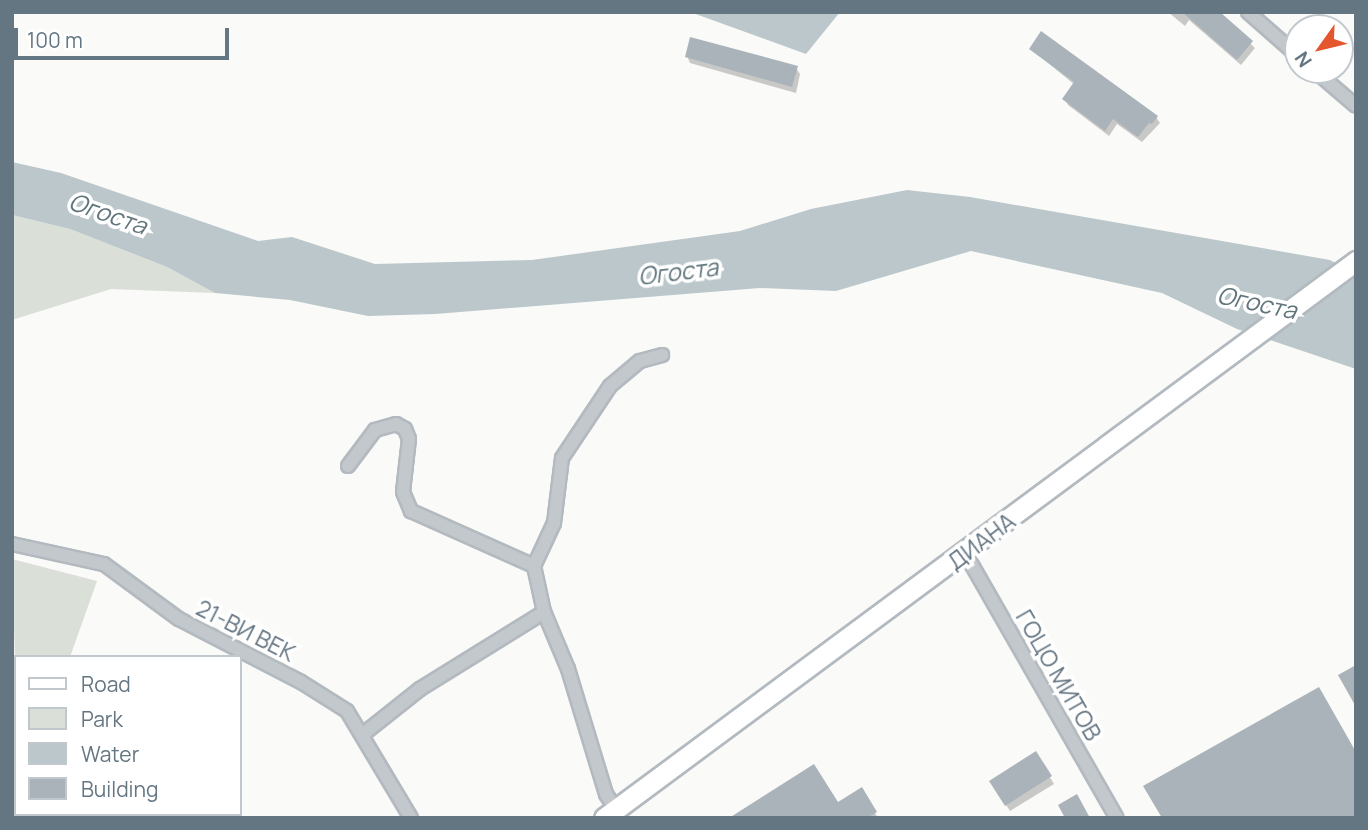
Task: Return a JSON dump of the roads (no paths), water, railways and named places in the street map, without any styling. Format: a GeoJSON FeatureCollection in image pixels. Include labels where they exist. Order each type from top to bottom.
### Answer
{"type":"FeatureCollection","features":[{"type":"Feature","properties":{"kind":"main road","name":"ДИАНА"},"geometry":{"type":"LineString","coordinates":[[610,814],[1356,261]]}},
{"type":"Feature","properties":{"kind":"street"},"geometry":{"type":"LineString","coordinates":[[1248,12],[1284,44]]}},
{"type":"Feature","properties":{"kind":"street"},"geometry":{"type":"LineString","coordinates":[[1330,84],[1356,106]]}},
{"type":"Feature","properties":{"kind":"street"},"geometry":{"type":"LineString","coordinates":[[610,814],[568,668],[544,612],[534,566],[554,523],[562,458],[610,386],[640,361],[662,355]]}},
{"type":"Feature","properties":{"kind":"street"},"geometry":{"type":"LineString","coordinates":[[348,466],[375,430],[396,424],[405,429],[409,439],[403,492],[411,511],[534,566]]}},
{"type":"Feature","properties":{"kind":"street","name":"21-ВИ ВЕК"},"geometry":{"type":"LineString","coordinates":[[12,544],[104,564],[179,619],[302,682],[347,711],[411,818]]}},
{"type":"Feature","properties":{"kind":"street","name":"ГОЦО МИТОВ"},"geometry":{"type":"LineString","coordinates":[[965,553],[1117,818]]}},
{"type":"Feature","properties":{"kind":"street"},"geometry":{"type":"LineString","coordinates":[[362,735],[420,689],[544,612]]}},
{"type":"Feature","properties":{"kind":"water"},"geometry":{"type":"Polygon","coordinates":[[[690,12],[840,12],[806,54],[690,12]]]}},
{"type":"Feature","properties":{"kind":"water","name":"Огоста"},"geometry":{"type":"Polygon","coordinates":[[[12,162],[61,173],[258,241],[292,237],[375,264],[532,260],[740,231],[811,209],[907,190],[970,197],[1330,260],[1356,274],[1356,369],[1237,329],[1162,293],[971,251],[836,291],[760,288],[435,314],[368,316],[290,300],[215,293],[167,267],[70,229],[12,215],[12,162]]]}}]}
